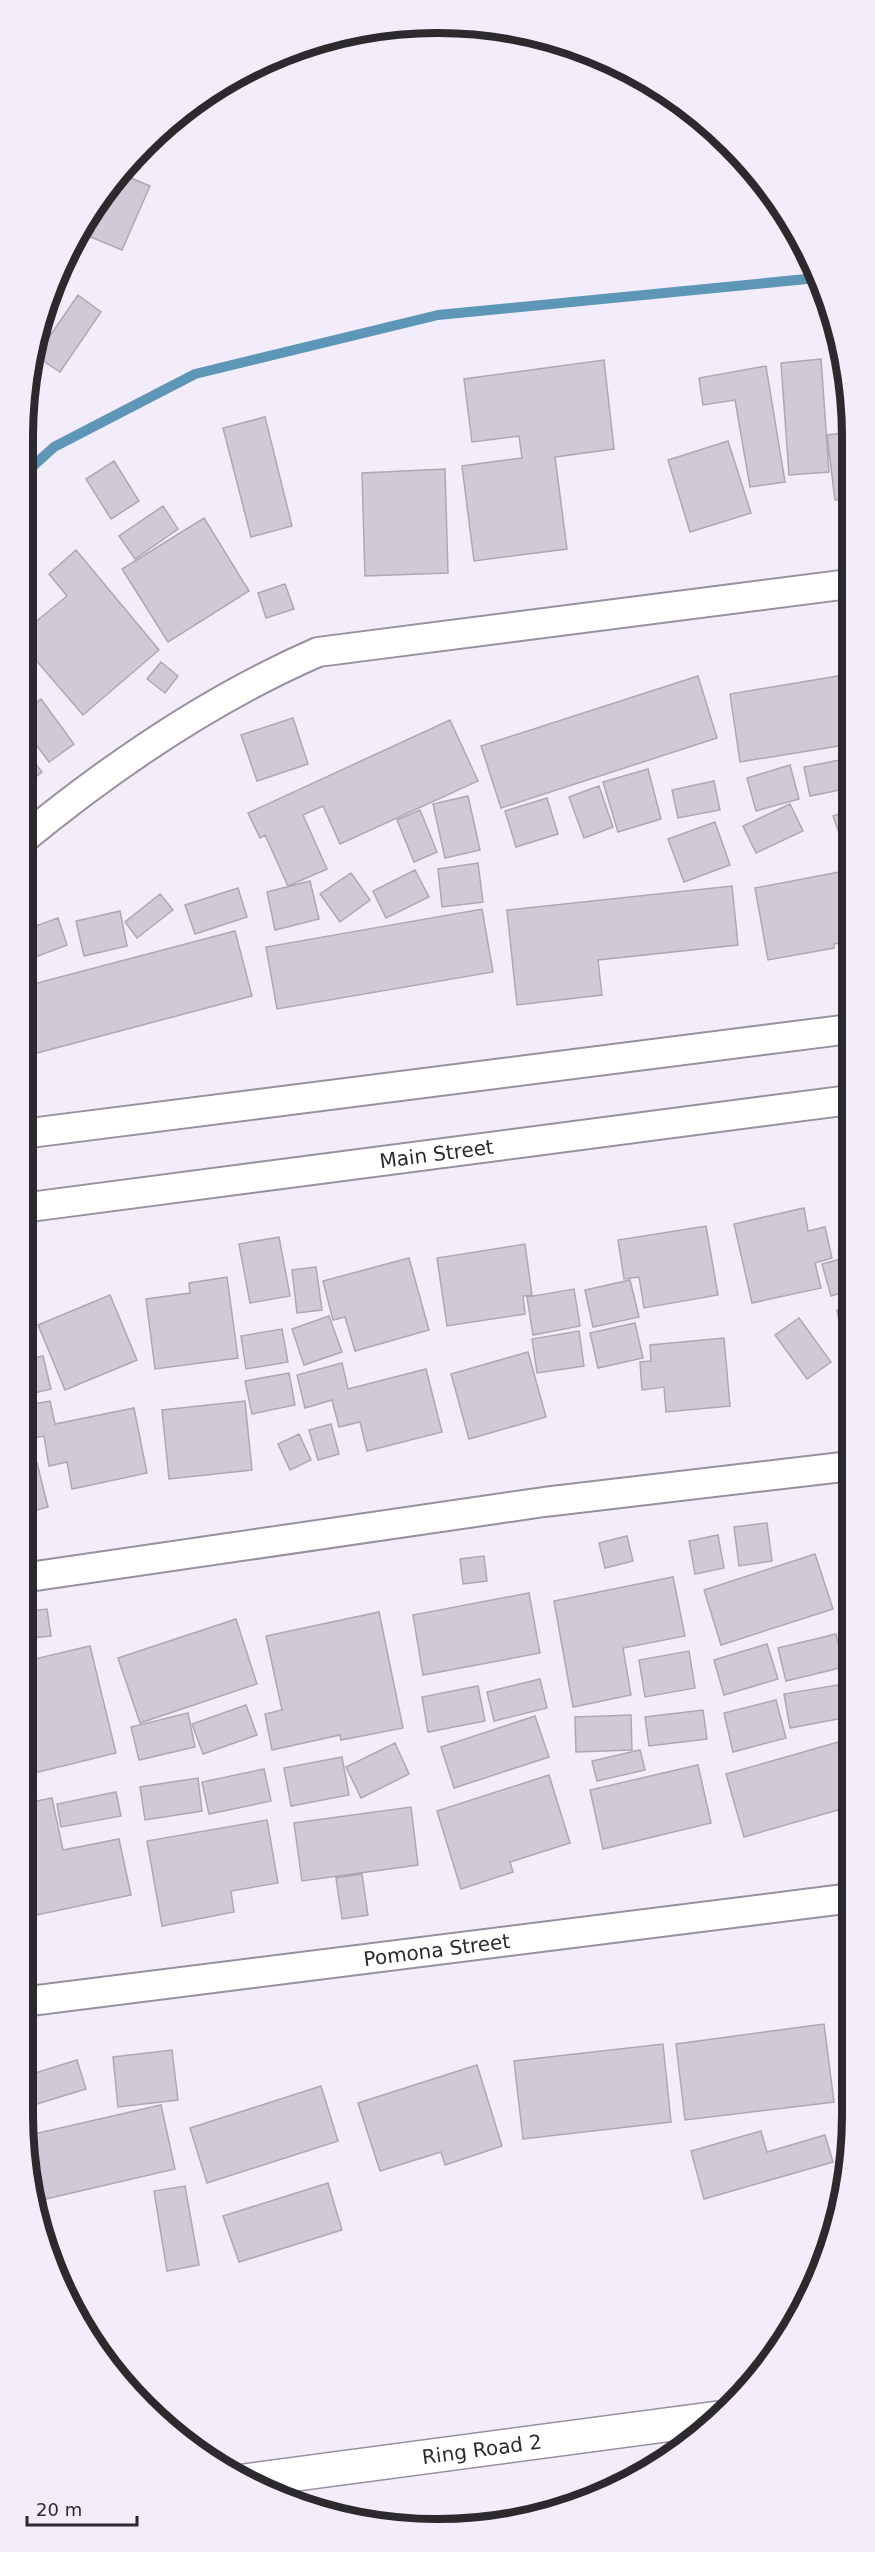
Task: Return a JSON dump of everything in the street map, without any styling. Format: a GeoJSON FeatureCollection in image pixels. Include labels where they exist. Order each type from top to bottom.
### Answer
{"type":"FeatureCollection","features":[{"type":"Feature","properties":{"kind":"main road","name":"Ring Road 2"},"geometry":{"type":"LineString","coordinates":[[262,2479],[703,2420]]}},
{"type":"Feature","properties":{"kind":"street"},"geometry":{"type":"LineString","coordinates":[[33,831],[61,807],[181,726],[268,673],[318,651],[842,585]]}},
{"type":"Feature","properties":{"kind":"street"},"geometry":{"type":"LineString","coordinates":[[33,1133],[842,1030]]}},
{"type":"Feature","properties":{"kind":"street","name":"Main Street"},"geometry":{"type":"LineString","coordinates":[[33,1207],[842,1101]]}},
{"type":"Feature","properties":{"kind":"street"},"geometry":{"type":"LineString","coordinates":[[33,1576],[544,1502],[842,1467]]}},
{"type":"Feature","properties":{"kind":"street","name":"Pomona Street"},"geometry":{"type":"LineString","coordinates":[[33,2001],[842,1900]]}},
{"type":"Feature","properties":{"kind":"building"},"geometry":{"type":"Polygon","coordinates":[[[128,177],[150,186],[122,250],[87,235],[128,177]]]}},
{"type":"Feature","properties":{"kind":"building"},"geometry":{"type":"Polygon","coordinates":[[[78,295],[101,312],[60,372],[41,359],[45,344],[78,295]]]}},
{"type":"Feature","properties":{"kind":"building"},"geometry":{"type":"Polygon","coordinates":[[[821,359],[829,472],[789,475],[781,363],[821,359]]]}},
{"type":"Feature","properties":{"kind":"building"},"geometry":{"type":"Polygon","coordinates":[[[604,360],[614,449],[555,457],[567,549],[474,561],[462,466],[522,458],[519,436],[472,442],[464,379],[604,360]]]}},
{"type":"Feature","properties":{"kind":"building"},"geometry":{"type":"Polygon","coordinates":[[[766,366],[785,482],[750,487],[735,400],[703,405],[699,378],[766,366]]]}},
{"type":"Feature","properties":{"kind":"building"},"geometry":{"type":"Polygon","coordinates":[[[265,417],[292,526],[251,537],[223,428],[265,417]]]}},
{"type":"Feature","properties":{"kind":"building"},"geometry":{"type":"Polygon","coordinates":[[[842,433],[842,499],[835,500],[827,435],[842,433]]]}},
{"type":"Feature","properties":{"kind":"building"},"geometry":{"type":"Polygon","coordinates":[[[728,441],[751,513],[690,532],[668,460],[728,441]]]}},
{"type":"Feature","properties":{"kind":"building"},"geometry":{"type":"Polygon","coordinates":[[[114,461],[139,501],[111,519],[86,479],[114,461]]]}},
{"type":"Feature","properties":{"kind":"building"},"geometry":{"type":"Polygon","coordinates":[[[445,469],[448,573],[365,576],[362,473],[445,469]]]}},
{"type":"Feature","properties":{"kind":"building"},"geometry":{"type":"Polygon","coordinates":[[[163,506],[178,529],[135,559],[119,536],[163,506]]]}},
{"type":"Feature","properties":{"kind":"building"},"geometry":{"type":"Polygon","coordinates":[[[204,518],[249,591],[168,642],[122,569],[204,518]]]}},
{"type":"Feature","properties":{"kind":"building"},"geometry":{"type":"Polygon","coordinates":[[[76,550],[159,650],[83,715],[33,657],[33,624],[67,596],[49,574],[76,550]]]}},
{"type":"Feature","properties":{"kind":"building"},"geometry":{"type":"Polygon","coordinates":[[[285,584],[294,609],[266,618],[258,593],[285,584]]]}},
{"type":"Feature","properties":{"kind":"building"},"geometry":{"type":"Polygon","coordinates":[[[161,662],[178,676],[165,693],[147,679],[161,662]]]}},
{"type":"Feature","properties":{"kind":"building"},"geometry":{"type":"Polygon","coordinates":[[[842,675],[842,745],[740,762],[730,694],[842,675]]]}},
{"type":"Feature","properties":{"kind":"building"},"geometry":{"type":"Polygon","coordinates":[[[698,676],[717,738],[501,808],[481,746],[698,676]]]}},
{"type":"Feature","properties":{"kind":"building"},"geometry":{"type":"Polygon","coordinates":[[[41,699],[74,744],[49,762],[33,741],[33,705],[41,699]]]}},
{"type":"Feature","properties":{"kind":"building"},"geometry":{"type":"Polygon","coordinates":[[[293,718],[308,764],[257,781],[241,735],[293,718]]]}},
{"type":"Feature","properties":{"kind":"building"},"geometry":{"type":"Polygon","coordinates":[[[450,720],[478,781],[340,844],[323,806],[303,815],[327,869],[288,886],[265,835],[260,838],[248,813],[450,720]]]}},
{"type":"Feature","properties":{"kind":"building"},"geometry":{"type":"Polygon","coordinates":[[[33,760],[42,772],[33,779],[33,760]]]}},
{"type":"Feature","properties":{"kind":"building"},"geometry":{"type":"Polygon","coordinates":[[[842,760],[842,790],[810,796],[804,767],[842,760]]]}},
{"type":"Feature","properties":{"kind":"building"},"geometry":{"type":"Polygon","coordinates":[[[790,765],[799,799],[756,811],[747,778],[790,765]]]}},
{"type":"Feature","properties":{"kind":"building"},"geometry":{"type":"Polygon","coordinates":[[[648,769],[661,819],[618,832],[603,782],[648,769]]]}},
{"type":"Feature","properties":{"kind":"building"},"geometry":{"type":"Polygon","coordinates":[[[714,781],[720,810],[678,818],[672,790],[714,781]]]}},
{"type":"Feature","properties":{"kind":"building"},"geometry":{"type":"Polygon","coordinates":[[[599,786],[613,827],[584,838],[569,797],[599,786]]]}},
{"type":"Feature","properties":{"kind":"building"},"geometry":{"type":"Polygon","coordinates":[[[468,796],[480,850],[445,858],[433,804],[468,796]]]}},
{"type":"Feature","properties":{"kind":"building"},"geometry":{"type":"Polygon","coordinates":[[[547,798],[558,834],[516,847],[505,811],[547,798]]]}},
{"type":"Feature","properties":{"kind":"building"},"geometry":{"type":"Polygon","coordinates":[[[790,804],[803,831],[756,853],[743,826],[790,804]]]}},
{"type":"Feature","properties":{"kind":"building"},"geometry":{"type":"Polygon","coordinates":[[[420,810],[437,852],[414,862],[397,820],[420,810]]]}},
{"type":"Feature","properties":{"kind":"building"},"geometry":{"type":"Polygon","coordinates":[[[842,813],[842,841],[833,816],[842,813]]]}},
{"type":"Feature","properties":{"kind":"building"},"geometry":{"type":"Polygon","coordinates":[[[715,822],[730,865],[684,882],[668,839],[715,822]]]}},
{"type":"Feature","properties":{"kind":"building"},"geometry":{"type":"Polygon","coordinates":[[[478,863],[483,902],[442,907],[438,869],[478,863]]]}},
{"type":"Feature","properties":{"kind":"building"},"geometry":{"type":"Polygon","coordinates":[[[415,870],[429,897],[386,918],[373,891],[415,870]]]}},
{"type":"Feature","properties":{"kind":"building"},"geometry":{"type":"Polygon","coordinates":[[[842,872],[842,942],[834,944],[834,948],[768,960],[755,888],[842,872]]]}},
{"type":"Feature","properties":{"kind":"building"},"geometry":{"type":"Polygon","coordinates":[[[351,873],[370,900],[340,922],[320,894],[351,873]]]}},
{"type":"Feature","properties":{"kind":"building"},"geometry":{"type":"Polygon","coordinates":[[[310,881],[319,919],[275,930],[267,892],[310,881]]]}},
{"type":"Feature","properties":{"kind":"building"},"geometry":{"type":"Polygon","coordinates":[[[732,886],[738,945],[598,960],[602,995],[517,1005],[507,910],[732,886]]]}},
{"type":"Feature","properties":{"kind":"building"},"geometry":{"type":"Polygon","coordinates":[[[238,888],[247,917],[195,934],[185,905],[238,888]]]}},
{"type":"Feature","properties":{"kind":"building"},"geometry":{"type":"Polygon","coordinates":[[[160,894],[173,910],[137,938],[125,922],[160,894]]]}},
{"type":"Feature","properties":{"kind":"building"},"geometry":{"type":"Polygon","coordinates":[[[482,909],[493,972],[277,1009],[266,947],[482,909]]]}},
{"type":"Feature","properties":{"kind":"building"},"geometry":{"type":"Polygon","coordinates":[[[120,911],[127,946],[84,956],[76,921],[120,911]]]}},
{"type":"Feature","properties":{"kind":"building"},"geometry":{"type":"Polygon","coordinates":[[[58,918],[67,945],[33,958],[33,927],[58,918]]]}},
{"type":"Feature","properties":{"kind":"building"},"geometry":{"type":"Polygon","coordinates":[[[235,931],[252,996],[33,1054],[33,984],[235,931]]]}},
{"type":"Feature","properties":{"kind":"building"},"geometry":{"type":"Polygon","coordinates":[[[804,1208],[808,1231],[825,1227],[832,1258],[815,1263],[821,1288],[752,1303],[734,1224],[804,1208]]]}},
{"type":"Feature","properties":{"kind":"building"},"geometry":{"type":"Polygon","coordinates":[[[706,1226],[718,1295],[644,1308],[639,1277],[624,1279],[618,1240],[706,1226]]]}},
{"type":"Feature","properties":{"kind":"building"},"geometry":{"type":"Polygon","coordinates":[[[279,1237],[290,1296],[250,1303],[239,1244],[279,1237]]]}},
{"type":"Feature","properties":{"kind":"building"},"geometry":{"type":"Polygon","coordinates":[[[525,1244],[532,1295],[523,1296],[525,1314],[447,1326],[437,1258],[525,1244]]]}},
{"type":"Feature","properties":{"kind":"building"},"geometry":{"type":"Polygon","coordinates":[[[409,1258],[429,1330],[355,1351],[345,1317],[333,1320],[323,1281],[409,1258]]]}},
{"type":"Feature","properties":{"kind":"building"},"geometry":{"type":"Polygon","coordinates":[[[842,1258],[842,1293],[831,1296],[822,1264],[842,1258]]]}},
{"type":"Feature","properties":{"kind":"building"},"geometry":{"type":"Polygon","coordinates":[[[316,1267],[322,1310],[297,1313],[292,1270],[316,1267]]]}},
{"type":"Feature","properties":{"kind":"building"},"geometry":{"type":"Polygon","coordinates":[[[227,1277],[238,1358],[155,1369],[146,1299],[190,1293],[189,1283],[227,1277]]]}},
{"type":"Feature","properties":{"kind":"building"},"geometry":{"type":"Polygon","coordinates":[[[630,1280],[639,1317],[593,1327],[585,1290],[630,1280]]]}},
{"type":"Feature","properties":{"kind":"building"},"geometry":{"type":"Polygon","coordinates":[[[574,1289],[580,1326],[533,1335],[527,1297],[574,1289]]]}},
{"type":"Feature","properties":{"kind":"building"},"geometry":{"type":"Polygon","coordinates":[[[110,1295],[137,1360],[65,1390],[38,1325],[110,1295]]]}},
{"type":"Feature","properties":{"kind":"building"},"geometry":{"type":"Polygon","coordinates":[[[842,1309],[842,1337],[837,1310],[842,1309]]]}},
{"type":"Feature","properties":{"kind":"building"},"geometry":{"type":"Polygon","coordinates":[[[329,1316],[342,1352],[304,1365],[292,1329],[329,1316]]]}},
{"type":"Feature","properties":{"kind":"building"},"geometry":{"type":"Polygon","coordinates":[[[799,1318],[831,1362],[807,1379],[775,1335],[799,1318]]]}},
{"type":"Feature","properties":{"kind":"building"},"geometry":{"type":"Polygon","coordinates":[[[635,1323],[643,1358],[598,1368],[590,1333],[635,1323]]]}},
{"type":"Feature","properties":{"kind":"building"},"geometry":{"type":"Polygon","coordinates":[[[282,1329],[288,1362],[246,1369],[241,1336],[282,1329]]]}},
{"type":"Feature","properties":{"kind":"building"},"geometry":{"type":"Polygon","coordinates":[[[579,1331],[584,1366],[537,1373],[532,1339],[579,1331]]]}},
{"type":"Feature","properties":{"kind":"building"},"geometry":{"type":"Polygon","coordinates":[[[724,1338],[730,1406],[666,1412],[664,1387],[642,1390],[640,1362],[651,1361],[650,1345],[724,1338]]]}},
{"type":"Feature","properties":{"kind":"building"},"geometry":{"type":"Polygon","coordinates":[[[528,1352],[546,1417],[469,1439],[451,1374],[528,1352]]]}},
{"type":"Feature","properties":{"kind":"building"},"geometry":{"type":"Polygon","coordinates":[[[43,1356],[51,1389],[33,1393],[33,1358],[43,1356]]]}},
{"type":"Feature","properties":{"kind":"building"},"geometry":{"type":"Polygon","coordinates":[[[342,1363],[348,1389],[426,1369],[442,1432],[367,1451],[360,1422],[339,1427],[332,1400],[305,1408],[297,1375],[342,1363]]]}},
{"type":"Feature","properties":{"kind":"building"},"geometry":{"type":"Polygon","coordinates":[[[289,1373],[295,1405],[252,1414],[245,1381],[289,1373]]]}},
{"type":"Feature","properties":{"kind":"building"},"geometry":{"type":"Polygon","coordinates":[[[50,1401],[55,1424],[134,1408],[147,1473],[72,1489],[67,1462],[49,1466],[44,1436],[33,1438],[33,1404],[50,1401]]]}},
{"type":"Feature","properties":{"kind":"building"},"geometry":{"type":"Polygon","coordinates":[[[245,1401],[252,1470],[169,1479],[162,1410],[245,1401]]]}},
{"type":"Feature","properties":{"kind":"building"},"geometry":{"type":"Polygon","coordinates":[[[331,1424],[339,1454],[318,1460],[309,1430],[331,1424]]]}},
{"type":"Feature","properties":{"kind":"building"},"geometry":{"type":"Polygon","coordinates":[[[299,1434],[311,1460],[290,1470],[278,1444],[299,1434]]]}},
{"type":"Feature","properties":{"kind":"building"},"geometry":{"type":"Polygon","coordinates":[[[37,1463],[48,1507],[33,1511],[33,1464],[37,1463]]]}},
{"type":"Feature","properties":{"kind":"building"},"geometry":{"type":"Polygon","coordinates":[[[767,1523],[772,1561],[739,1566],[734,1527],[767,1523]]]}},
{"type":"Feature","properties":{"kind":"building"},"geometry":{"type":"Polygon","coordinates":[[[718,1535],[724,1568],[695,1574],[689,1541],[718,1535]]]}},
{"type":"Feature","properties":{"kind":"building"},"geometry":{"type":"Polygon","coordinates":[[[627,1536],[633,1561],[605,1568],[599,1543],[627,1536]]]}},
{"type":"Feature","properties":{"kind":"building"},"geometry":{"type":"Polygon","coordinates":[[[815,1554],[833,1609],[721,1645],[704,1590],[815,1554]]]}},
{"type":"Feature","properties":{"kind":"building"},"geometry":{"type":"Polygon","coordinates":[[[484,1556],[487,1581],[463,1584],[460,1559],[484,1556]]]}},
{"type":"Feature","properties":{"kind":"building"},"geometry":{"type":"Polygon","coordinates":[[[673,1577],[685,1636],[623,1648],[631,1695],[573,1707],[554,1601],[673,1577]]]}},
{"type":"Feature","properties":{"kind":"building"},"geometry":{"type":"Polygon","coordinates":[[[529,1593],[540,1653],[423,1675],[413,1615],[529,1593]]]}},
{"type":"Feature","properties":{"kind":"building"},"geometry":{"type":"Polygon","coordinates":[[[47,1609],[51,1636],[33,1638],[33,1611],[47,1609]]]}},
{"type":"Feature","properties":{"kind":"building"},"geometry":{"type":"Polygon","coordinates":[[[379,1612],[403,1728],[341,1740],[340,1735],[272,1750],[265,1714],[282,1710],[266,1636],[379,1612]]]}},
{"type":"Feature","properties":{"kind":"building"},"geometry":{"type":"Polygon","coordinates":[[[236,1619],[257,1684],[140,1723],[118,1658],[236,1619]]]}},
{"type":"Feature","properties":{"kind":"building"},"geometry":{"type":"Polygon","coordinates":[[[836,1634],[842,1667],[786,1681],[778,1648],[836,1634]]]}},
{"type":"Feature","properties":{"kind":"building"},"geometry":{"type":"Polygon","coordinates":[[[767,1644],[778,1679],[724,1695],[714,1660],[767,1644]]]}},
{"type":"Feature","properties":{"kind":"building"},"geometry":{"type":"Polygon","coordinates":[[[90,1646],[116,1753],[33,1773],[33,1659],[90,1646]]]}},
{"type":"Feature","properties":{"kind":"building"},"geometry":{"type":"Polygon","coordinates":[[[689,1651],[695,1688],[645,1697],[639,1660],[689,1651]]]}},
{"type":"Feature","properties":{"kind":"building"},"geometry":{"type":"Polygon","coordinates":[[[540,1679],[547,1708],[494,1721],[487,1692],[540,1679]]]}},
{"type":"Feature","properties":{"kind":"building"},"geometry":{"type":"Polygon","coordinates":[[[842,1684],[842,1718],[790,1728],[784,1694],[842,1684]]]}},
{"type":"Feature","properties":{"kind":"building"},"geometry":{"type":"Polygon","coordinates":[[[478,1686],[485,1721],[428,1732],[422,1697],[478,1686]]]}},
{"type":"Feature","properties":{"kind":"building"},"geometry":{"type":"Polygon","coordinates":[[[776,1700],[786,1738],[733,1752],[724,1713],[776,1700]]]}},
{"type":"Feature","properties":{"kind":"building"},"geometry":{"type":"Polygon","coordinates":[[[246,1705],[257,1735],[203,1754],[192,1724],[246,1705]]]}},
{"type":"Feature","properties":{"kind":"building"},"geometry":{"type":"Polygon","coordinates":[[[703,1710],[707,1739],[649,1746],[645,1717],[703,1710]]]}},
{"type":"Feature","properties":{"kind":"building"},"geometry":{"type":"Polygon","coordinates":[[[188,1713],[195,1747],[139,1760],[131,1727],[188,1713]]]}},
{"type":"Feature","properties":{"kind":"building"},"geometry":{"type":"Polygon","coordinates":[[[631,1715],[632,1750],[576,1752],[575,1717],[631,1715]]]}},
{"type":"Feature","properties":{"kind":"building"},"geometry":{"type":"Polygon","coordinates":[[[535,1716],[549,1757],[454,1788],[441,1747],[535,1716]]]}},
{"type":"Feature","properties":{"kind":"building"},"geometry":{"type":"Polygon","coordinates":[[[842,1741],[842,1809],[744,1837],[726,1774],[842,1741]]]}},
{"type":"Feature","properties":{"kind":"building"},"geometry":{"type":"Polygon","coordinates":[[[395,1743],[409,1774],[361,1798],[346,1767],[395,1743]]]}},
{"type":"Feature","properties":{"kind":"building"},"geometry":{"type":"Polygon","coordinates":[[[640,1750],[645,1770],[597,1781],[592,1761],[640,1750]]]}},
{"type":"Feature","properties":{"kind":"building"},"geometry":{"type":"Polygon","coordinates":[[[342,1757],[349,1795],[291,1806],[284,1768],[342,1757]]]}},
{"type":"Feature","properties":{"kind":"building"},"geometry":{"type":"Polygon","coordinates":[[[698,1765],[711,1823],[603,1849],[590,1790],[698,1765]]]}},
{"type":"Feature","properties":{"kind":"building"},"geometry":{"type":"Polygon","coordinates":[[[264,1769],[271,1801],[209,1814],[202,1782],[264,1769]]]}},
{"type":"Feature","properties":{"kind":"building"},"geometry":{"type":"Polygon","coordinates":[[[549,1775],[570,1843],[510,1862],[513,1872],[461,1889],[437,1811],[549,1775]]]}},
{"type":"Feature","properties":{"kind":"building"},"geometry":{"type":"Polygon","coordinates":[[[198,1778],[202,1811],[145,1820],[140,1787],[198,1778]]]}},
{"type":"Feature","properties":{"kind":"building"},"geometry":{"type":"Polygon","coordinates":[[[116,1792],[121,1816],[61,1827],[57,1804],[116,1792]]]}},
{"type":"Feature","properties":{"kind":"building"},"geometry":{"type":"Polygon","coordinates":[[[52,1798],[63,1850],[119,1839],[131,1895],[33,1916],[33,1802],[52,1798]]]}},
{"type":"Feature","properties":{"kind":"building"},"geometry":{"type":"Polygon","coordinates":[[[411,1807],[418,1865],[302,1881],[294,1823],[411,1807]]]}},
{"type":"Feature","properties":{"kind":"building"},"geometry":{"type":"Polygon","coordinates":[[[267,1820],[278,1883],[231,1891],[234,1912],[162,1926],[147,1841],[267,1820]]]}},
{"type":"Feature","properties":{"kind":"building"},"geometry":{"type":"Polygon","coordinates":[[[362,1874],[368,1915],[342,1919],[336,1878],[362,1874]]]}},
{"type":"Feature","properties":{"kind":"building"},"geometry":{"type":"Polygon","coordinates":[[[824,2024],[834,2102],[685,2120],[676,2044],[824,2024]]]}},
{"type":"Feature","properties":{"kind":"building"},"geometry":{"type":"Polygon","coordinates":[[[663,2044],[671,2122],[523,2139],[514,2061],[663,2044]]]}},
{"type":"Feature","properties":{"kind":"building"},"geometry":{"type":"Polygon","coordinates":[[[172,2050],[178,2100],[118,2107],[113,2057],[172,2050]]]}},
{"type":"Feature","properties":{"kind":"building"},"geometry":{"type":"Polygon","coordinates":[[[77,2060],[86,2089],[33,2105],[33,2074],[77,2060]]]}},
{"type":"Feature","properties":{"kind":"building"},"geometry":{"type":"Polygon","coordinates":[[[477,2065],[502,2146],[445,2165],[441,2152],[380,2171],[358,2103],[477,2065]]]}},
{"type":"Feature","properties":{"kind":"building"},"geometry":{"type":"Polygon","coordinates":[[[321,2086],[338,2141],[207,2183],[190,2128],[321,2086]]]}},
{"type":"Feature","properties":{"kind":"building"},"geometry":{"type":"Polygon","coordinates":[[[161,2105],[175,2169],[43,2200],[36,2167],[34,2134],[161,2105]]]}},
{"type":"Feature","properties":{"kind":"building"},"geometry":{"type":"Polygon","coordinates":[[[761,2131],[767,2152],[825,2135],[833,2162],[704,2199],[691,2151],[761,2131]]]}},
{"type":"Feature","properties":{"kind":"building"},"geometry":{"type":"Polygon","coordinates":[[[328,2183],[342,2230],[239,2262],[223,2216],[328,2183]]]}},
{"type":"Feature","properties":{"kind":"building"},"geometry":{"type":"Polygon","coordinates":[[[185,2186],[199,2265],[167,2271],[154,2191],[185,2186]]]}},
{"type":"Feature","properties":{"kind":"waterway"},"geometry":{"type":"LineString","coordinates":[[33,466],[54,447],[195,374],[438,315],[809,279]]}}]}
